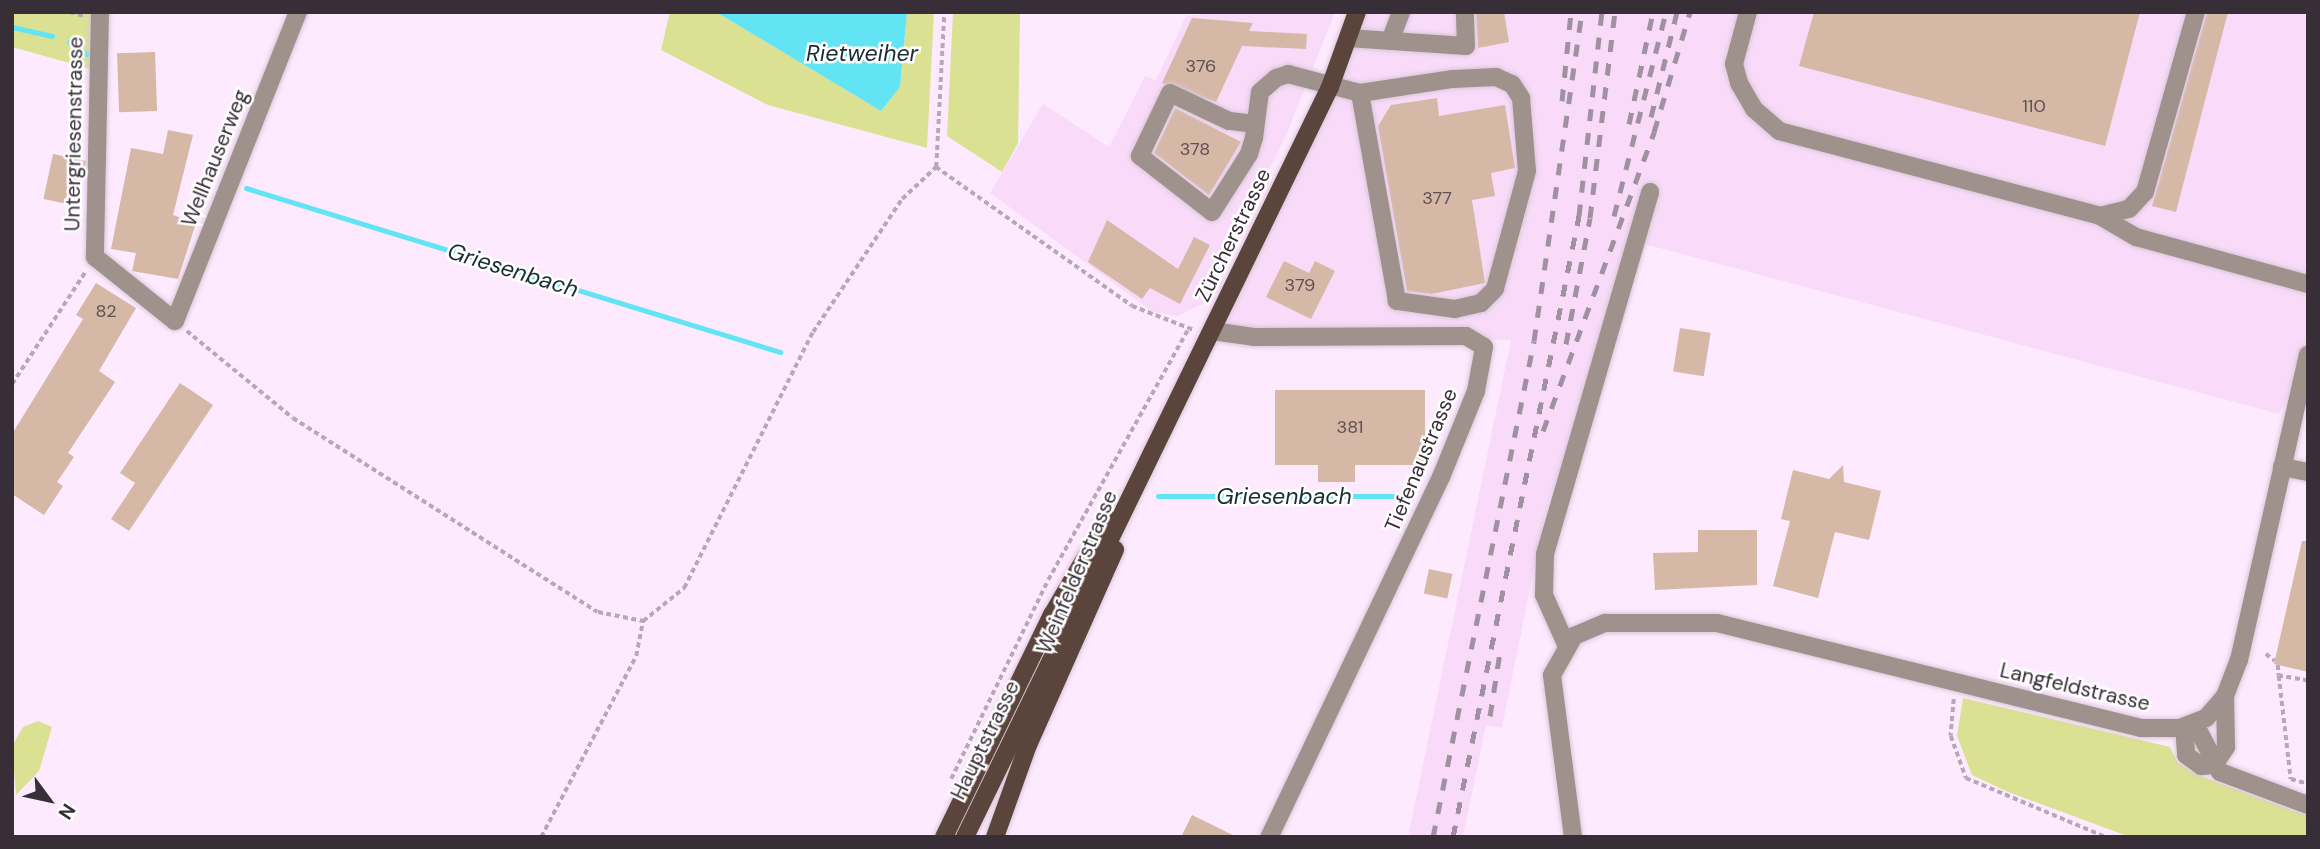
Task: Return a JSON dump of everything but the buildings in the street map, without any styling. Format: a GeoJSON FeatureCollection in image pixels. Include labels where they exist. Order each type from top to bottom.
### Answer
{"type":"FeatureCollection","features":[{"type":"Feature","properties":{"kind":"main road","name":"Zürcherstrasse"},"geometry":{"type":"LineString","coordinates":[[1140,474],[1330,88],[1357,12]]}},
{"type":"Feature","properties":{"kind":"main road","name":"Weinfelderstrasse"},"geometry":{"type":"LineString","coordinates":[[944,837],[1076,570],[1140,474]]}},
{"type":"Feature","properties":{"kind":"main road","name":"Weinfelderstrasse"},"geometry":{"type":"LineString","coordinates":[[995,837],[1140,474]]}},
{"type":"Feature","properties":{"kind":"main road","name":"Hauptstrasse"},"geometry":{"type":"LineString","coordinates":[[965,837],[1140,474]]}},
{"type":"Feature","properties":{"kind":"street","name":"Untergriesenstrasse"},"geometry":{"type":"LineString","coordinates":[[95,257],[100,12]]}},
{"type":"Feature","properties":{"kind":"street","name":"Wellhauserweg"},"geometry":{"type":"LineString","coordinates":[[175,321],[298,12]]}},
{"type":"Feature","properties":{"kind":"street"},"geometry":{"type":"LineString","coordinates":[[1390,41],[1401,12]]}},
{"type":"Feature","properties":{"kind":"street"},"geometry":{"type":"LineString","coordinates":[[1348,38],[1466,46],[1465,12]]}},
{"type":"Feature","properties":{"kind":"street"},"geometry":{"type":"LineString","coordinates":[[1748,12],[1734,64],[1739,83],[1754,109],[1779,131],[2100,216],[2137,237],[2308,285]]}},
{"type":"Feature","properties":{"kind":"street"},"geometry":{"type":"LineString","coordinates":[[2100,216],[2129,209],[2145,192],[2196,12]]}},
{"type":"Feature","properties":{"kind":"street"},"geometry":{"type":"LineString","coordinates":[[1255,124],[1229,121],[1170,93],[1140,156],[1212,212],[1249,154],[1255,124],[1261,92],[1276,78],[1288,74],[1330,88],[1360,93],[1496,77],[1521,98],[1527,171],[1495,289],[1481,303],[1455,309],[1397,301],[1360,93]]}},
{"type":"Feature","properties":{"kind":"street"},"geometry":{"type":"LineString","coordinates":[[1573,837],[1552,690],[1566,644],[1544,595],[1545,554],[1650,192]]}},
{"type":"Feature","properties":{"kind":"street"},"geometry":{"type":"LineString","coordinates":[[95,257],[175,321]]}},
{"type":"Feature","properties":{"kind":"street","name":"Tiefenaustrasse"},"geometry":{"type":"LineString","coordinates":[[1212,331],[1254,337],[1466,336],[1484,347],[1476,391],[1441,477],[1269,837]]}},
{"type":"Feature","properties":{"kind":"street"},"geometry":{"type":"LineString","coordinates":[[2214,765],[2226,747],[2225,696],[2308,355]]}},
{"type":"Feature","properties":{"kind":"street"},"geometry":{"type":"LineString","coordinates":[[2282,467],[2308,472]]}},
{"type":"Feature","properties":{"kind":"street","name":"Langfeldstrasse"},"geometry":{"type":"LineString","coordinates":[[1566,644],[1605,623],[1717,623],[2141,728],[2194,724]]}},
{"type":"Feature","properties":{"kind":"street"},"geometry":{"type":"LineString","coordinates":[[2225,696],[2194,724],[2214,765],[2237,781],[2308,805]]}},
{"type":"Feature","properties":{"kind":"path"},"geometry":{"type":"LineString","coordinates":[[541,837],[636,656],[643,621],[684,588],[813,332],[902,199],[936,167],[944,12]]}},
{"type":"Feature","properties":{"kind":"path"},"geometry":{"type":"LineString","coordinates":[[936,167],[1132,306],[1188,329],[1212,331]]}},
{"type":"Feature","properties":{"kind":"path"},"geometry":{"type":"LineString","coordinates":[[12,384],[95,257]]}},
{"type":"Feature","properties":{"kind":"path"},"geometry":{"type":"LineString","coordinates":[[175,321],[293,418],[598,612],[643,621]]}},
{"type":"Feature","properties":{"kind":"path"},"geometry":{"type":"LineString","coordinates":[[1174,357],[1188,329]]}},
{"type":"Feature","properties":{"kind":"path"},"geometry":{"type":"LineString","coordinates":[[2266,654],[2276,663],[2279,676],[2291,779],[2308,784]]}},
{"type":"Feature","properties":{"kind":"path"},"geometry":{"type":"LineString","coordinates":[[2279,676],[2308,681]]}},
{"type":"Feature","properties":{"kind":"path"},"geometry":{"type":"LineString","coordinates":[[1957,683],[1951,736],[1966,778],[2106,837]]}},
{"type":"Feature","properties":{"kind":"shaded area"},"geometry":{"type":"Polygon","coordinates":[[[1216,12],[1335,12],[1287,133],[1206,302],[1178,316],[1153,312],[990,193],[1043,104],[1109,147],[1145,76],[1156,80],[1186,16],[1216,12]]]}},
{"type":"Feature","properties":{"kind":"shaded area"},"geometry":{"type":"Polygon","coordinates":[[[1357,12],[2308,12],[2306,364],[2279,414],[1641,243],[1547,504],[1502,728],[1486,725],[1463,837],[1408,837],[1511,340],[1212,331],[1357,12]]]}},
{"type":"Feature","properties":{"kind":"green space"},"geometry":{"type":"Polygon","coordinates":[[[12,12],[94,12],[91,69],[12,47],[12,12]]]}},
{"type":"Feature","properties":{"kind":"green space","name":"Rietweiher"},"geometry":{"type":"Polygon","coordinates":[[[670,12],[716,12],[881,111],[900,87],[907,12],[934,12],[927,148],[768,105],[661,50],[670,12]]]}},
{"type":"Feature","properties":{"kind":"green space"},"geometry":{"type":"Polygon","coordinates":[[[953,12],[1020,12],[1018,143],[1002,172],[947,136],[953,12]]]}},
{"type":"Feature","properties":{"kind":"green space"},"geometry":{"type":"Polygon","coordinates":[[[1963,698],[2170,747],[2178,763],[2195,774],[2308,816],[2308,837],[2130,837],[2008,792],[1972,775],[1957,736],[1963,698]]]}},
{"type":"Feature","properties":{"kind":"green space"},"geometry":{"type":"Polygon","coordinates":[[[38,721],[52,727],[39,771],[16,795],[12,746],[23,727],[38,721]]]}},
{"type":"Feature","properties":{"kind":"water","name":"Rietweiher"},"geometry":{"type":"Polygon","coordinates":[[[716,12],[907,12],[900,87],[881,111],[716,12]]]}},
{"type":"Feature","properties":{"kind":"waterway","name":"Griesenbach"},"geometry":{"type":"LineString","coordinates":[[12,27],[52,36]]}},
{"type":"Feature","properties":{"kind":"waterway"},"geometry":{"type":"LineString","coordinates":[[69,42],[87,54]]}},
{"type":"Feature","properties":{"kind":"waterway","name":"Griesenbach"},"geometry":{"type":"LineString","coordinates":[[246,188],[780,352]]}},
{"type":"Feature","properties":{"kind":"waterway","name":"Griesenbach"},"geometry":{"type":"LineString","coordinates":[[1158,496],[1409,496]]}},
{"type":"Feature","properties":{"kind":"railway"},"geometry":{"type":"LineString","coordinates":[[1562,101],[1571,12]]}},
{"type":"Feature","properties":{"kind":"railway"},"geometry":{"type":"LineString","coordinates":[[1433,837],[1534,341],[1582,12]]}},
{"type":"Feature","properties":{"kind":"railway"},"geometry":{"type":"LineString","coordinates":[[1453,837],[1579,216],[1602,12]]}},
{"type":"Feature","properties":{"kind":"railway"},"geometry":{"type":"LineString","coordinates":[[1566,344],[1590,218],[1615,12]]}},
{"type":"Feature","properties":{"kind":"railway"},"geometry":{"type":"LineString","coordinates":[[1629,124],[1653,12]]}},
{"type":"Feature","properties":{"kind":"railway"},"geometry":{"type":"LineString","coordinates":[[1614,216],[1666,12]]}},
{"type":"Feature","properties":{"kind":"railway"},"geometry":{"type":"LineString","coordinates":[[1651,117],[1677,12]]}},
{"type":"Feature","properties":{"kind":"railway"},"geometry":{"type":"LineString","coordinates":[[1543,431],[1654,132],[1690,12]]}},
{"type":"Feature","properties":{"kind":"railway"},"geometry":{"type":"LineString","coordinates":[[1490,716],[1500,652]]}}]}
